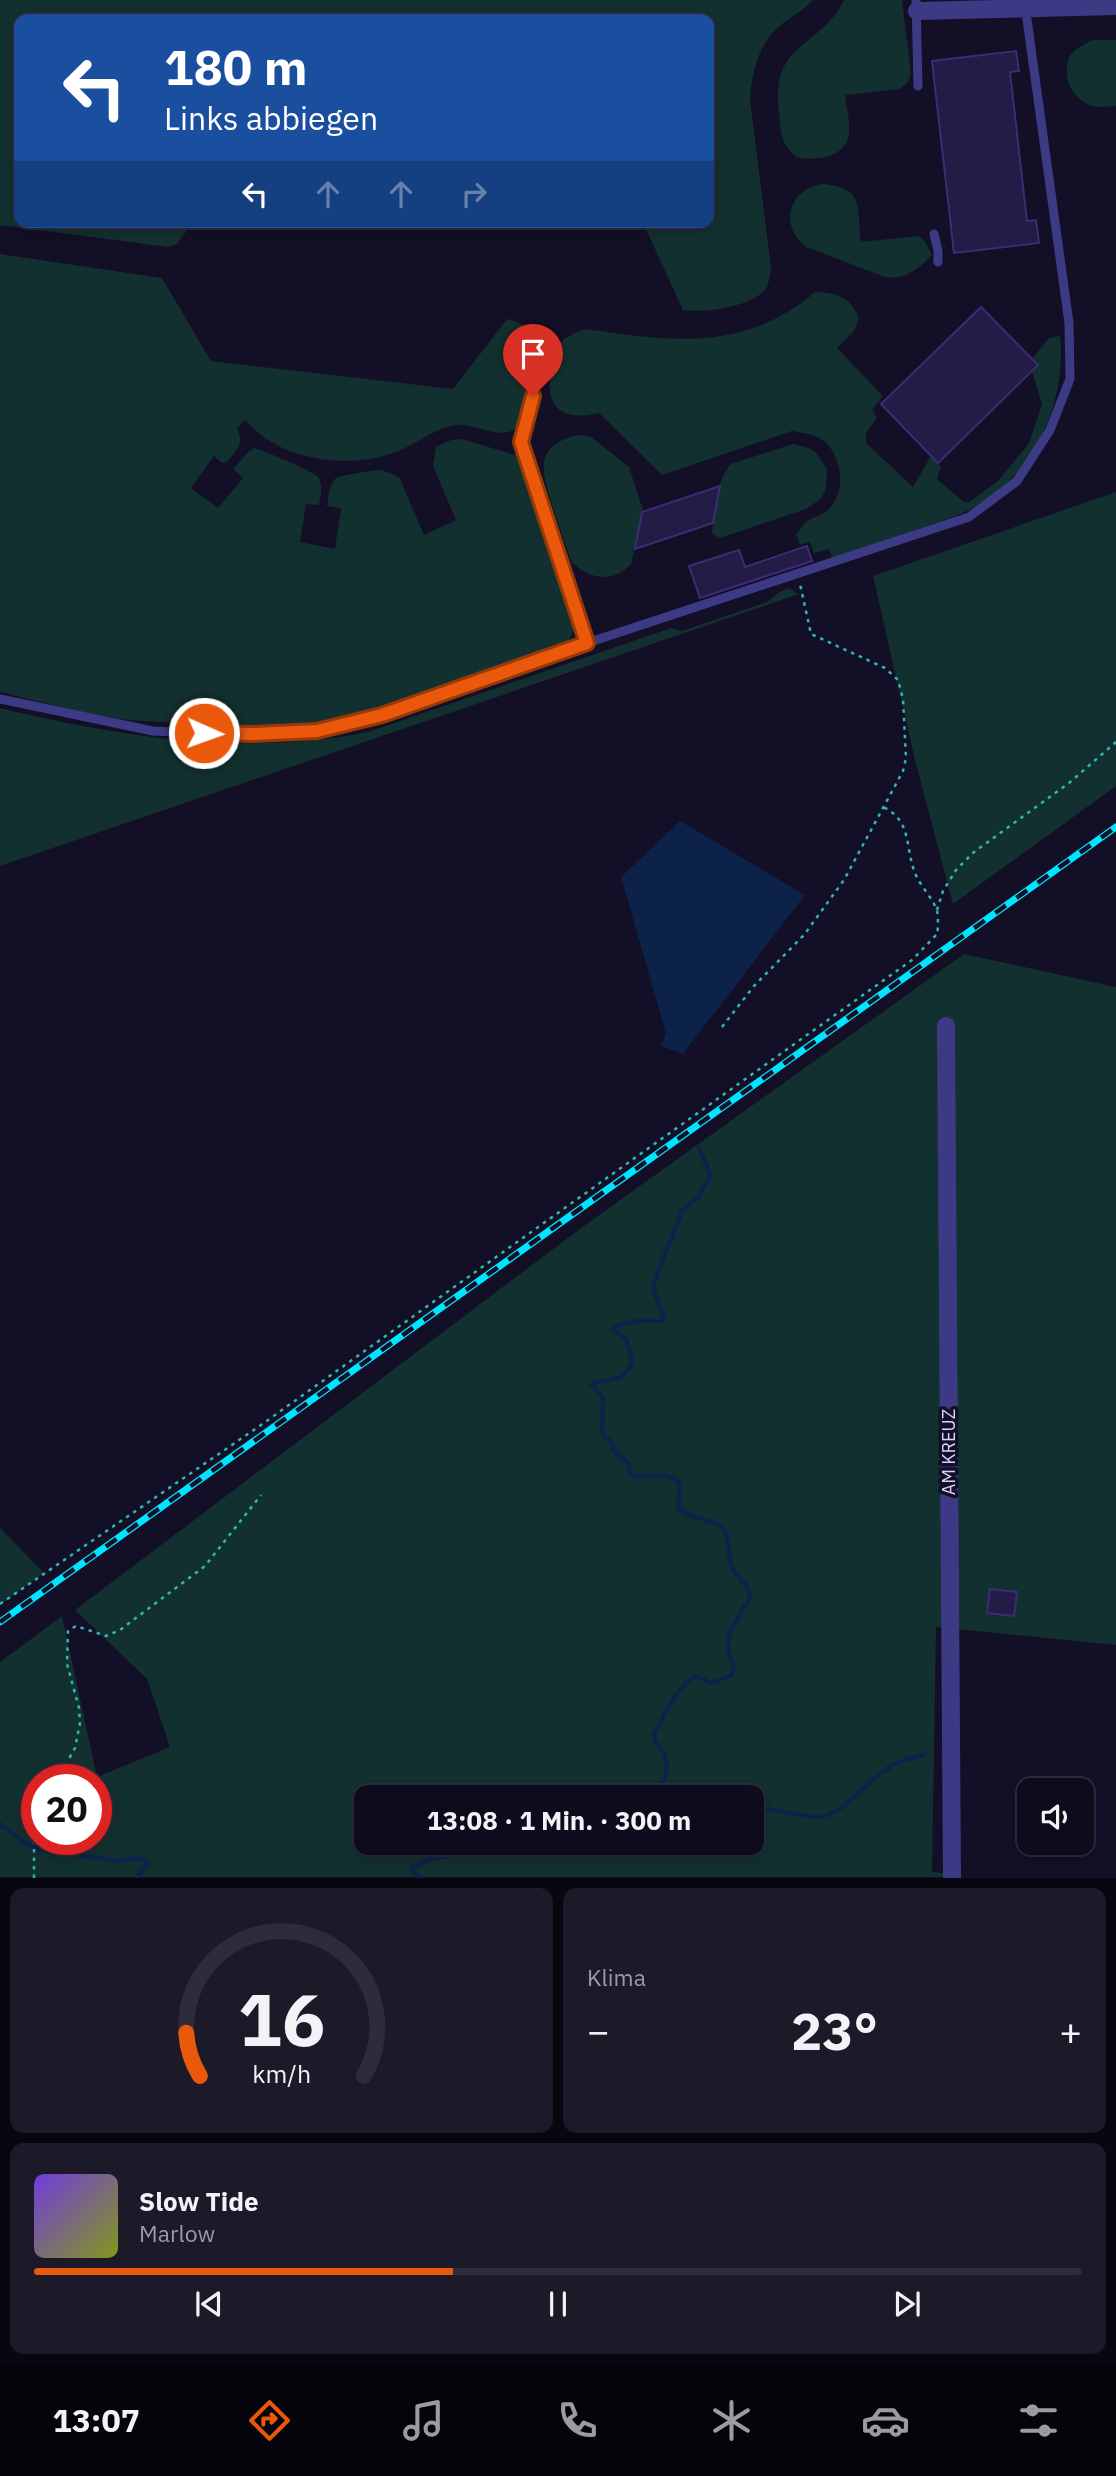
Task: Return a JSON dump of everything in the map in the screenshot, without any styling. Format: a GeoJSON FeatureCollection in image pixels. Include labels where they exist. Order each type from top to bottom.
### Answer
{"type":"FeatureCollection","features":[{"type":"Feature","properties":{"kind":"street"},"geometry":{"type":"LineString","coordinates":[[916,5],[1116,6]]}},
{"type":"Feature","properties":{"kind":"street","name":"AM KREUZ"},"geometry":{"type":"LineString","coordinates":[[946,1026],[952,1878]]}},
{"type":"Feature","properties":{"kind":"lane"},"geometry":{"type":"LineString","coordinates":[[916,5],[918,86]]}},
{"type":"Feature","properties":{"kind":"lane"},"geometry":{"type":"LineString","coordinates":[[0,699],[153,731],[254,734],[317,731],[382,715],[587,643],[969,517],[1017,481],[1050,430],[1070,379],[1069,323],[1025,5]]}},
{"type":"Feature","properties":{"kind":"lane"},"geometry":{"type":"LineString","coordinates":[[934,234],[939,251],[938,262]]}},
{"type":"Feature","properties":{"kind":"lane"},"geometry":{"type":"LineString","coordinates":[[538,373],[521,442],[587,643]]}},
{"type":"Feature","properties":{"kind":"path"},"geometry":{"type":"LineString","coordinates":[[722,1027],[754,986],[804,935],[844,880],[903,771],[906,758],[903,699],[898,680],[885,668],[811,634],[797,573]]}},
{"type":"Feature","properties":{"kind":"path"},"geometry":{"type":"LineString","coordinates":[[0,1604],[261,1425],[912,960],[938,933],[937,910],[943,891],[956,870],[974,852],[1069,783],[1116,743]]}},
{"type":"Feature","properties":{"kind":"path"},"geometry":{"type":"LineString","coordinates":[[884,807],[893,811],[901,821],[908,837],[915,874],[937,910]]}},
{"type":"Feature","properties":{"kind":"path"},"geometry":{"type":"LineString","coordinates":[[66,1764],[75,1748],[80,1723],[79,1707],[67,1664],[68,1631],[76,1626],[106,1636],[120,1630],[205,1566],[261,1495]]}},
{"type":"Feature","properties":{"kind":"path"},"geometry":{"type":"LineString","coordinates":[[34,1855],[34,1878]]}},
{"type":"Feature","properties":{"kind":"green space"},"geometry":{"type":"Polygon","coordinates":[[[0,0],[813,0],[774,31],[762,48],[753,78],[750,99],[771,267],[766,288],[760,295],[740,304],[715,309],[683,310],[645,228],[714,228],[714,14],[14,14],[14,227],[0,225],[0,0]]]}},
{"type":"Feature","properties":{"kind":"green space"},"geometry":{"type":"Polygon","coordinates":[[[844,0],[902,0],[911,74],[908,82],[900,89],[845,95],[849,120],[846,143],[835,154],[828,156],[812,159],[796,157],[784,142],[781,132],[778,89],[782,71],[789,58],[834,16],[844,0]]]}},
{"type":"Feature","properties":{"kind":"green space"},"geometry":{"type":"Polygon","coordinates":[[[1093,40],[1116,40],[1116,106],[1093,106],[1080,99],[1070,87],[1067,64],[1070,56],[1077,48],[1093,40]]]}},
{"type":"Feature","properties":{"kind":"green space"},"geometry":{"type":"Polygon","coordinates":[[[824,184],[837,186],[853,195],[858,210],[861,242],[918,236],[924,240],[932,255],[911,272],[899,277],[885,277],[806,247],[792,228],[791,209],[802,192],[824,184]]]}},
{"type":"Feature","properties":{"kind":"green space"},"geometry":{"type":"Polygon","coordinates":[[[23,228],[189,228],[177,244],[168,247],[23,228]]]}},
{"type":"Feature","properties":{"kind":"green space"},"geometry":{"type":"Polygon","coordinates":[[[0,254],[162,278],[211,361],[453,389],[507,319],[520,324],[535,340],[538,350],[537,374],[521,424],[511,431],[503,433],[465,425],[450,426],[387,455],[351,461],[314,458],[280,447],[262,436],[245,420],[237,429],[240,443],[227,462],[222,463],[214,456],[191,488],[218,508],[243,478],[233,469],[255,448],[300,466],[318,477],[321,491],[319,505],[306,504],[300,542],[335,549],[341,508],[327,506],[331,485],[335,479],[378,470],[399,477],[424,535],[456,520],[433,466],[436,447],[451,440],[462,439],[515,455],[522,464],[575,618],[568,641],[563,648],[368,715],[320,725],[255,728],[128,720],[77,711],[0,692],[0,254]]]}},
{"type":"Feature","properties":{"kind":"green space"},"geometry":{"type":"Polygon","coordinates":[[[815,292],[830,293],[842,298],[852,306],[859,318],[854,331],[837,348],[883,396],[872,410],[877,418],[866,433],[866,443],[913,487],[931,456],[941,467],[937,479],[964,502],[969,502],[998,481],[1029,443],[1042,404],[1032,371],[1038,365],[1032,359],[1049,338],[1060,336],[1059,384],[1053,407],[1033,451],[1019,471],[983,503],[969,510],[832,558],[829,549],[814,553],[810,542],[800,545],[796,534],[807,521],[827,511],[838,495],[839,466],[824,441],[809,434],[792,431],[662,475],[599,413],[567,414],[560,410],[551,396],[551,373],[556,349],[563,340],[582,330],[677,339],[733,334],[788,312],[815,292]]]}},
{"type":"Feature","properties":{"kind":"green space"},"geometry":{"type":"Polygon","coordinates":[[[578,435],[591,437],[629,467],[643,510],[631,564],[608,577],[585,572],[571,561],[546,483],[544,462],[547,453],[563,440],[578,435]]]}},
{"type":"Feature","properties":{"kind":"green space"},"geometry":{"type":"Polygon","coordinates":[[[793,444],[809,448],[816,453],[827,469],[826,489],[821,499],[806,509],[720,538],[712,534],[719,487],[731,464],[793,444]]]}},
{"type":"Feature","properties":{"kind":"green space"},"geometry":{"type":"Polygon","coordinates":[[[1116,492],[1116,786],[953,904],[915,760],[873,576],[1116,492]]]}},
{"type":"Feature","properties":{"kind":"green space"},"geometry":{"type":"Polygon","coordinates":[[[789,588],[799,594],[0,866],[0,708],[91,728],[183,740],[276,743],[322,739],[368,732],[671,628],[682,631],[767,602],[789,588]]]}},
{"type":"Feature","properties":{"kind":"green space"},"geometry":{"type":"Polygon","coordinates":[[[964,954],[1116,987],[1116,1645],[936,1627],[932,1872],[959,1877],[0,1877],[0,1662],[62,1616],[94,1764],[21,1764],[21,1855],[112,1855],[112,1771],[170,1747],[147,1679],[75,1610],[581,1228],[964,954]]]}},
{"type":"Feature","properties":{"kind":"green space"},"geometry":{"type":"Polygon","coordinates":[[[0,1528],[44,1573],[0,1605],[0,1528]]]}},
{"type":"Feature","properties":{"kind":"water"},"geometry":{"type":"Polygon","coordinates":[[[680,821],[805,895],[683,1054],[661,1046],[666,1034],[621,877],[680,821]]]}},
{"type":"Feature","properties":{"kind":"building"},"geometry":{"type":"Polygon","coordinates":[[[1016,51],[1019,71],[1010,72],[1027,221],[1036,220],[1039,243],[954,253],[932,61],[1016,51]]]}},
{"type":"Feature","properties":{"kind":"building"},"geometry":{"type":"Polygon","coordinates":[[[981,307],[1038,365],[938,463],[881,404],[981,307]]]}},
{"type":"Feature","properties":{"kind":"building"},"geometry":{"type":"Polygon","coordinates":[[[720,486],[713,523],[635,549],[642,512],[720,486]]]}},
{"type":"Feature","properties":{"kind":"building"},"geometry":{"type":"Polygon","coordinates":[[[807,546],[812,561],[700,598],[689,566],[739,550],[745,567],[807,546]]]}},
{"type":"Feature","properties":{"kind":"building"},"geometry":{"type":"Polygon","coordinates":[[[990,1589],[1017,1592],[1014,1616],[987,1613],[990,1589]]]}},
{"type":"Feature","properties":{"kind":"waterway"},"geometry":{"type":"LineString","coordinates":[[660,1785],[667,1768],[654,1735],[671,1702],[688,1681],[696,1676],[711,1683],[732,1675],[728,1641],[751,1595],[732,1567],[724,1528],[678,1508],[680,1490],[675,1479],[669,1476],[633,1476],[628,1462],[613,1451],[613,1445],[602,1433],[603,1398],[592,1385],[594,1382],[622,1376],[633,1362],[626,1339],[612,1329],[629,1322],[660,1321],[664,1318],[654,1291],[654,1282],[683,1209],[698,1198],[711,1175],[699,1148]]}},
{"type":"Feature","properties":{"kind":"waterway"},"geometry":{"type":"LineString","coordinates":[[764,1809],[819,1817],[827,1815],[845,1805],[884,1770],[925,1754]]}},
{"type":"Feature","properties":{"kind":"waterway"},"geometry":{"type":"LineString","coordinates":[[0,1824],[23,1842],[38,1849],[117,1861],[136,1858],[145,1860],[147,1864],[136,1878]]}},
{"type":"Feature","properties":{"kind":"waterway"},"geometry":{"type":"LineString","coordinates":[[420,1878],[411,1869],[452,1855]]}},
{"type":"Feature","properties":{"kind":"railway"},"geometry":{"type":"LineString","coordinates":[[0,1622],[1116,827]]}},
{"type":"Feature","properties":{"kind":"route"},"geometry":{"type":"LineString","coordinates":[[204,733],[317,731],[382,715],[587,643],[521,442],[533,396]]}}]}
